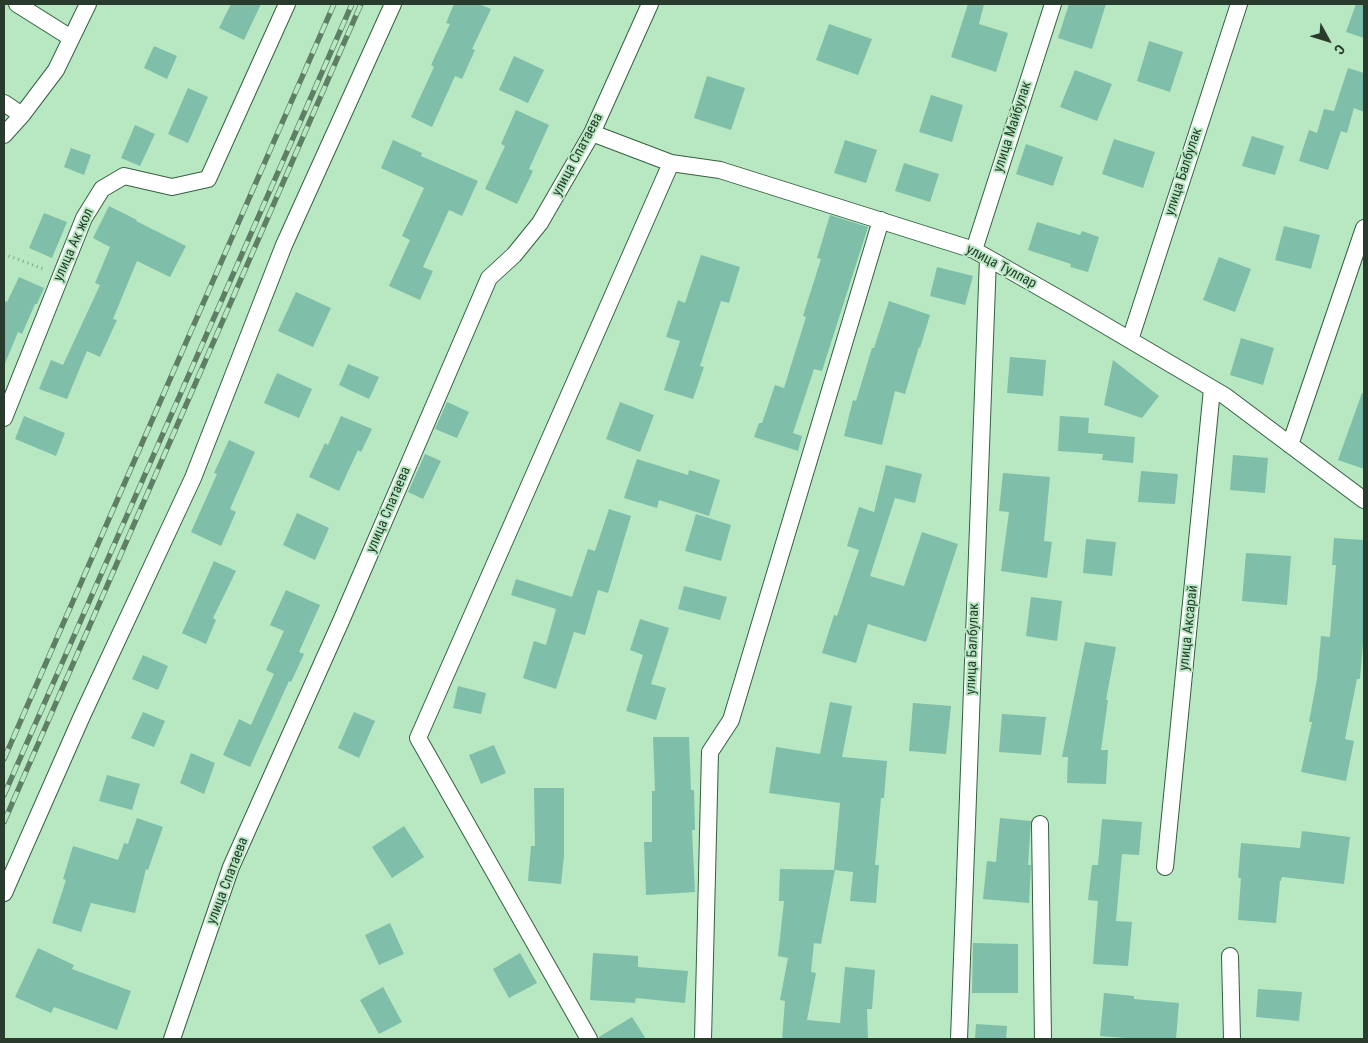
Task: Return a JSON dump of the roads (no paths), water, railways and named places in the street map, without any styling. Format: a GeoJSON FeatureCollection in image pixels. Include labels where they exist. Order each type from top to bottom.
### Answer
{"type":"FeatureCollection","features":[{"type":"Feature","properties":{"kind":"street"},"geometry":{"type":"LineString","coordinates":[[17,4],[71,38]]}},
{"type":"Feature","properties":{"kind":"street"},"geometry":{"type":"LineString","coordinates":[[4,134],[22,115],[56,70],[88,4]]}},
{"type":"Feature","properties":{"kind":"street","name":"улица Ак жол"},"geometry":{"type":"LineString","coordinates":[[4,418],[84,218],[102,189],[124,176],[172,187],[208,179],[287,4]]}},
{"type":"Feature","properties":{"kind":"street"},"geometry":{"type":"LineString","coordinates":[[4,893],[82,716],[193,478],[284,245],[393,4]]}},
{"type":"Feature","properties":{"kind":"street","name":"улица Спатаева"},"geometry":{"type":"LineString","coordinates":[[172,1039],[230,867],[338,629],[489,278],[514,255],[540,223],[592,133],[650,4]]}},
{"type":"Feature","properties":{"kind":"street","name":"улица Майбулак"},"geometry":{"type":"LineString","coordinates":[[974,250],[1053,4]]}},
{"type":"Feature","properties":{"kind":"street","name":"улица Балбулак"},"geometry":{"type":"LineString","coordinates":[[1130,340],[1239,4]]}},
{"type":"Feature","properties":{"kind":"street"},"geometry":{"type":"LineString","coordinates":[[4,103],[22,115]]}},
{"type":"Feature","properties":{"kind":"street","name":"улица Тулпар"},"geometry":{"type":"LineString","coordinates":[[592,133],[671,164],[720,170],[974,250],[1225,396],[1364,500]]}},
{"type":"Feature","properties":{"kind":"street"},"geometry":{"type":"LineString","coordinates":[[589,1039],[418,738],[671,164]]}},
{"type":"Feature","properties":{"kind":"street"},"geometry":{"type":"LineString","coordinates":[[703,1039],[710,752],[731,720],[881,220]]}},
{"type":"Feature","properties":{"kind":"street"},"geometry":{"type":"LineString","coordinates":[[1290,445],[1364,228]]}},
{"type":"Feature","properties":{"kind":"street","name":"улица Балбулак"},"geometry":{"type":"LineString","coordinates":[[959,1039],[988,258]]}},
{"type":"Feature","properties":{"kind":"street","name":"улица Аксарай"},"geometry":{"type":"LineString","coordinates":[[1165,867],[1212,388]]}},
{"type":"Feature","properties":{"kind":"street"},"geometry":{"type":"LineString","coordinates":[[1040,824],[1044,1039]]}},
{"type":"Feature","properties":{"kind":"street"},"geometry":{"type":"LineString","coordinates":[[1230,956],[1232,1039]]}},
{"type":"Feature","properties":{"kind":"railway"},"geometry":{"type":"LineString","coordinates":[[4,759],[334,4]]}},
{"type":"Feature","properties":{"kind":"railway"},"geometry":{"type":"LineString","coordinates":[[4,795],[352,4]]}},
{"type":"Feature","properties":{"kind":"railway"},"geometry":{"type":"LineString","coordinates":[[4,822],[361,4]]}}]}
